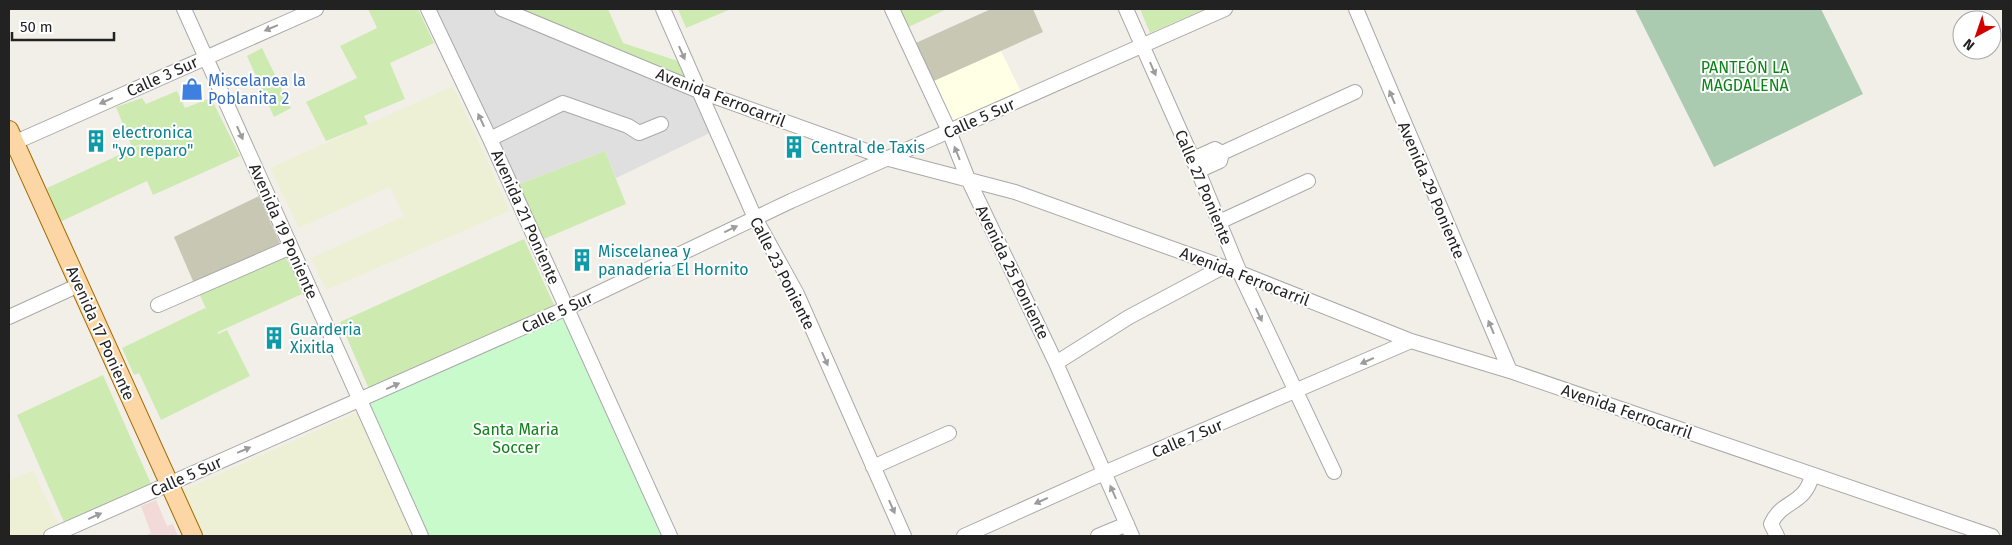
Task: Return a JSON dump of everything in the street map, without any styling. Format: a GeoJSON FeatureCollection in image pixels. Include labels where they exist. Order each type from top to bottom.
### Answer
{"type":"FeatureCollection","features":[{"type":"Feature","properties":{"kind":"main road","name":"Avenida 17 Poniente"},"geometry":{"type":"LineString","coordinates":[[11,139],[193,536]]}},
{"type":"Feature","properties":{"kind":"street","name":"Avenida 19 Poniente"},"geometry":{"type":"LineString","coordinates":[[184,9],[421,536]]}},
{"type":"Feature","properties":{"kind":"street","name":"Calle 3 Sur"},"geometry":{"type":"LineString","coordinates":[[11,139],[316,9]]}},
{"type":"Feature","properties":{"kind":"street","name":"Avenida 21 Poniente"},"geometry":{"type":"LineString","coordinates":[[428,9],[490,138],[670,536]]}},
{"type":"Feature","properties":{"kind":"street","name":"Calle 23 Poniente"},"geometry":{"type":"LineString","coordinates":[[663,9],[755,218],[796,294],[904,536]]}},
{"type":"Feature","properties":{"kind":"street","name":"Avenida 25 Poniente"},"geometry":{"type":"LineString","coordinates":[[892,9],[949,131],[968,178],[1056,363],[1130,530]]}},
{"type":"Feature","properties":{"kind":"street","name":"Calle 27 Poniente"},"geometry":{"type":"LineString","coordinates":[[1126,9],[1196,165],[1240,273],[1334,472]]}},
{"type":"Feature","properties":{"kind":"street","name":"Calle 5 Sur"},"geometry":{"type":"LineString","coordinates":[[51,536],[567,308],[755,218],[1225,9]]}},
{"type":"Feature","properties":{"kind":"street","name":"Avenida 29 Poniente"},"geometry":{"type":"LineString","coordinates":[[1356,9],[1510,371]]}},
{"type":"Feature","properties":{"kind":"street","name":"Avenida Ferrocarril"},"geometry":{"type":"LineString","coordinates":[[509,10],[699,90],[889,159],[968,178],[1015,192],[1240,273],[1411,341],[1510,371],[1992,536]]}},
{"type":"Feature","properties":{"kind":"street"},"geometry":{"type":"LineString","coordinates":[[1196,165],[1220,161],[1222,153],[1354,92]]}},
{"type":"Feature","properties":{"kind":"street"},"geometry":{"type":"LineString","coordinates":[[490,138],[563,103],[628,126],[639,133],[661,124]]}},
{"type":"Feature","properties":{"kind":"street"},"geometry":{"type":"LineString","coordinates":[[1219,222],[1308,181]]}},
{"type":"Feature","properties":{"kind":"street"},"geometry":{"type":"LineString","coordinates":[[158,305],[291,247]]}},
{"type":"Feature","properties":{"kind":"street"},"geometry":{"type":"LineString","coordinates":[[1056,363],[1129,317],[1223,267]]}},
{"type":"Feature","properties":{"kind":"street"},"geometry":{"type":"LineString","coordinates":[[9,317],[78,284]]}},
{"type":"Feature","properties":{"kind":"street","name":"Calle 7 Sur"},"geometry":{"type":"LineString","coordinates":[[964,536],[1104,473],[1411,341]]}},
{"type":"Feature","properties":{"kind":"street"},"geometry":{"type":"LineString","coordinates":[[874,467],[949,432]]}},
{"type":"Feature","properties":{"kind":"street"},"geometry":{"type":"LineString","coordinates":[[1776,536],[1772,524],[1776,514],[1804,494],[1810,486],[1812,475]]}},
{"type":"Feature","properties":{"kind":"street"},"geometry":{"type":"LineString","coordinates":[[1098,536],[1130,530]]}},
{"type":"Feature","properties":{"kind":"shaded area"},"geometry":{"type":"Polygon","coordinates":[[[428,9],[495,9],[699,91],[716,130],[616,178],[605,151],[512,187],[428,9]]]}},
{"type":"Feature","properties":{"kind":"shaded area"},"geometry":{"type":"Polygon","coordinates":[[[991,9],[1033,9],[1043,32],[927,84],[909,46],[991,9]]]}},
{"type":"Feature","properties":{"kind":"shaded area"},"geometry":{"type":"Polygon","coordinates":[[[1001,51],[1024,98],[949,131],[927,84],[1001,51]]]}},
{"type":"Feature","properties":{"kind":"shaded area"},"geometry":{"type":"Polygon","coordinates":[[[453,86],[510,211],[326,290],[311,258],[404,216],[390,187],[299,228],[270,168],[453,86]]]}},
{"type":"Feature","properties":{"kind":"shaded area"},"geometry":{"type":"Polygon","coordinates":[[[259,196],[282,248],[196,288],[174,237],[259,196]]]}},
{"type":"Feature","properties":{"kind":"shaded area"},"geometry":{"type":"Polygon","coordinates":[[[358,412],[413,536],[202,536],[181,491],[358,412]]]}},
{"type":"Feature","properties":{"kind":"shaded area"},"geometry":{"type":"Polygon","coordinates":[[[33,470],[60,527],[39,536],[9,536],[9,481],[33,470]]]}},
{"type":"Feature","properties":{"kind":"shaded area"},"geometry":{"type":"Polygon","coordinates":[[[156,500],[167,526],[173,524],[178,536],[144,536],[151,533],[141,506],[156,500]]]}},
{"type":"Feature","properties":{"kind":"green space"},"geometry":{"type":"Polygon","coordinates":[[[368,9],[418,9],[434,43],[390,63],[405,99],[364,116],[368,124],[326,141],[306,102],[357,78],[340,46],[377,28],[368,9]]]}},
{"type":"Feature","properties":{"kind":"green space"},"geometry":{"type":"Polygon","coordinates":[[[516,9],[608,9],[623,43],[687,64],[699,91],[516,9]]]}},
{"type":"Feature","properties":{"kind":"green space"},"geometry":{"type":"Polygon","coordinates":[[[678,9],[731,9],[686,28],[678,9]]]}},
{"type":"Feature","properties":{"kind":"green space"},"geometry":{"type":"Polygon","coordinates":[[[892,9],[947,9],[902,30],[892,9]]]}},
{"type":"Feature","properties":{"kind":"green space"},"geometry":{"type":"Polygon","coordinates":[[[1140,9],[1205,9],[1150,33],[1140,9]]]}},
{"type":"Feature","properties":{"kind":"green space","name":"PANTEÓN LA MAGDALENA"},"geometry":{"type":"Polygon","coordinates":[[[1635,9],[1821,9],[1863,94],[1714,167],[1635,9]]]}},
{"type":"Feature","properties":{"kind":"green space"},"geometry":{"type":"Polygon","coordinates":[[[262,48],[291,108],[274,117],[247,56],[262,48]]]}},
{"type":"Feature","properties":{"kind":"green space"},"geometry":{"type":"Polygon","coordinates":[[[177,91],[185,108],[211,98],[240,156],[153,195],[147,181],[60,222],[47,188],[145,143],[132,147],[116,107],[142,98],[146,104],[177,91]]]}},
{"type":"Feature","properties":{"kind":"green space"},"geometry":{"type":"Polygon","coordinates":[[[605,151],[626,204],[537,242],[512,187],[605,151]]]}},
{"type":"Feature","properties":{"kind":"green space"},"geometry":{"type":"Polygon","coordinates":[[[524,239],[555,307],[369,389],[340,322],[524,239]]]}},
{"type":"Feature","properties":{"kind":"green space"},"geometry":{"type":"Polygon","coordinates":[[[283,252],[292,268],[302,294],[218,332],[218,334],[227,330],[250,376],[161,420],[139,373],[134,375],[122,348],[205,308],[207,311],[197,289],[283,252]]]}},
{"type":"Feature","properties":{"kind":"green space","name":"Santa Maria Soccer"},"geometry":{"type":"Polygon","coordinates":[[[567,308],[670,536],[421,536],[360,400],[567,308]]]}},
{"type":"Feature","properties":{"kind":"green space"},"geometry":{"type":"Polygon","coordinates":[[[103,375],[152,486],[64,522],[17,415],[103,375]]]}},
{"type":"Feature","properties":{"kind":"place","name":"Miscelanea la Poblanita 2"},"geometry":{"type":"Point","coordinates":[192,89]}},
{"type":"Feature","properties":{"kind":"place","name":"electronica \"yo reparo\""},"geometry":{"type":"Point","coordinates":[96,141]}},
{"type":"Feature","properties":{"kind":"place","name":"Central de Taxis"},"geometry":{"type":"Point","coordinates":[794,147]}},
{"type":"Feature","properties":{"kind":"place","name":"Miscelanea y panaderia El Hornito"},"geometry":{"type":"Point","coordinates":[582,260]}},
{"type":"Feature","properties":{"kind":"place","name":"Guarderia Xixitla"},"geometry":{"type":"Point","coordinates":[274,338]}}]}
